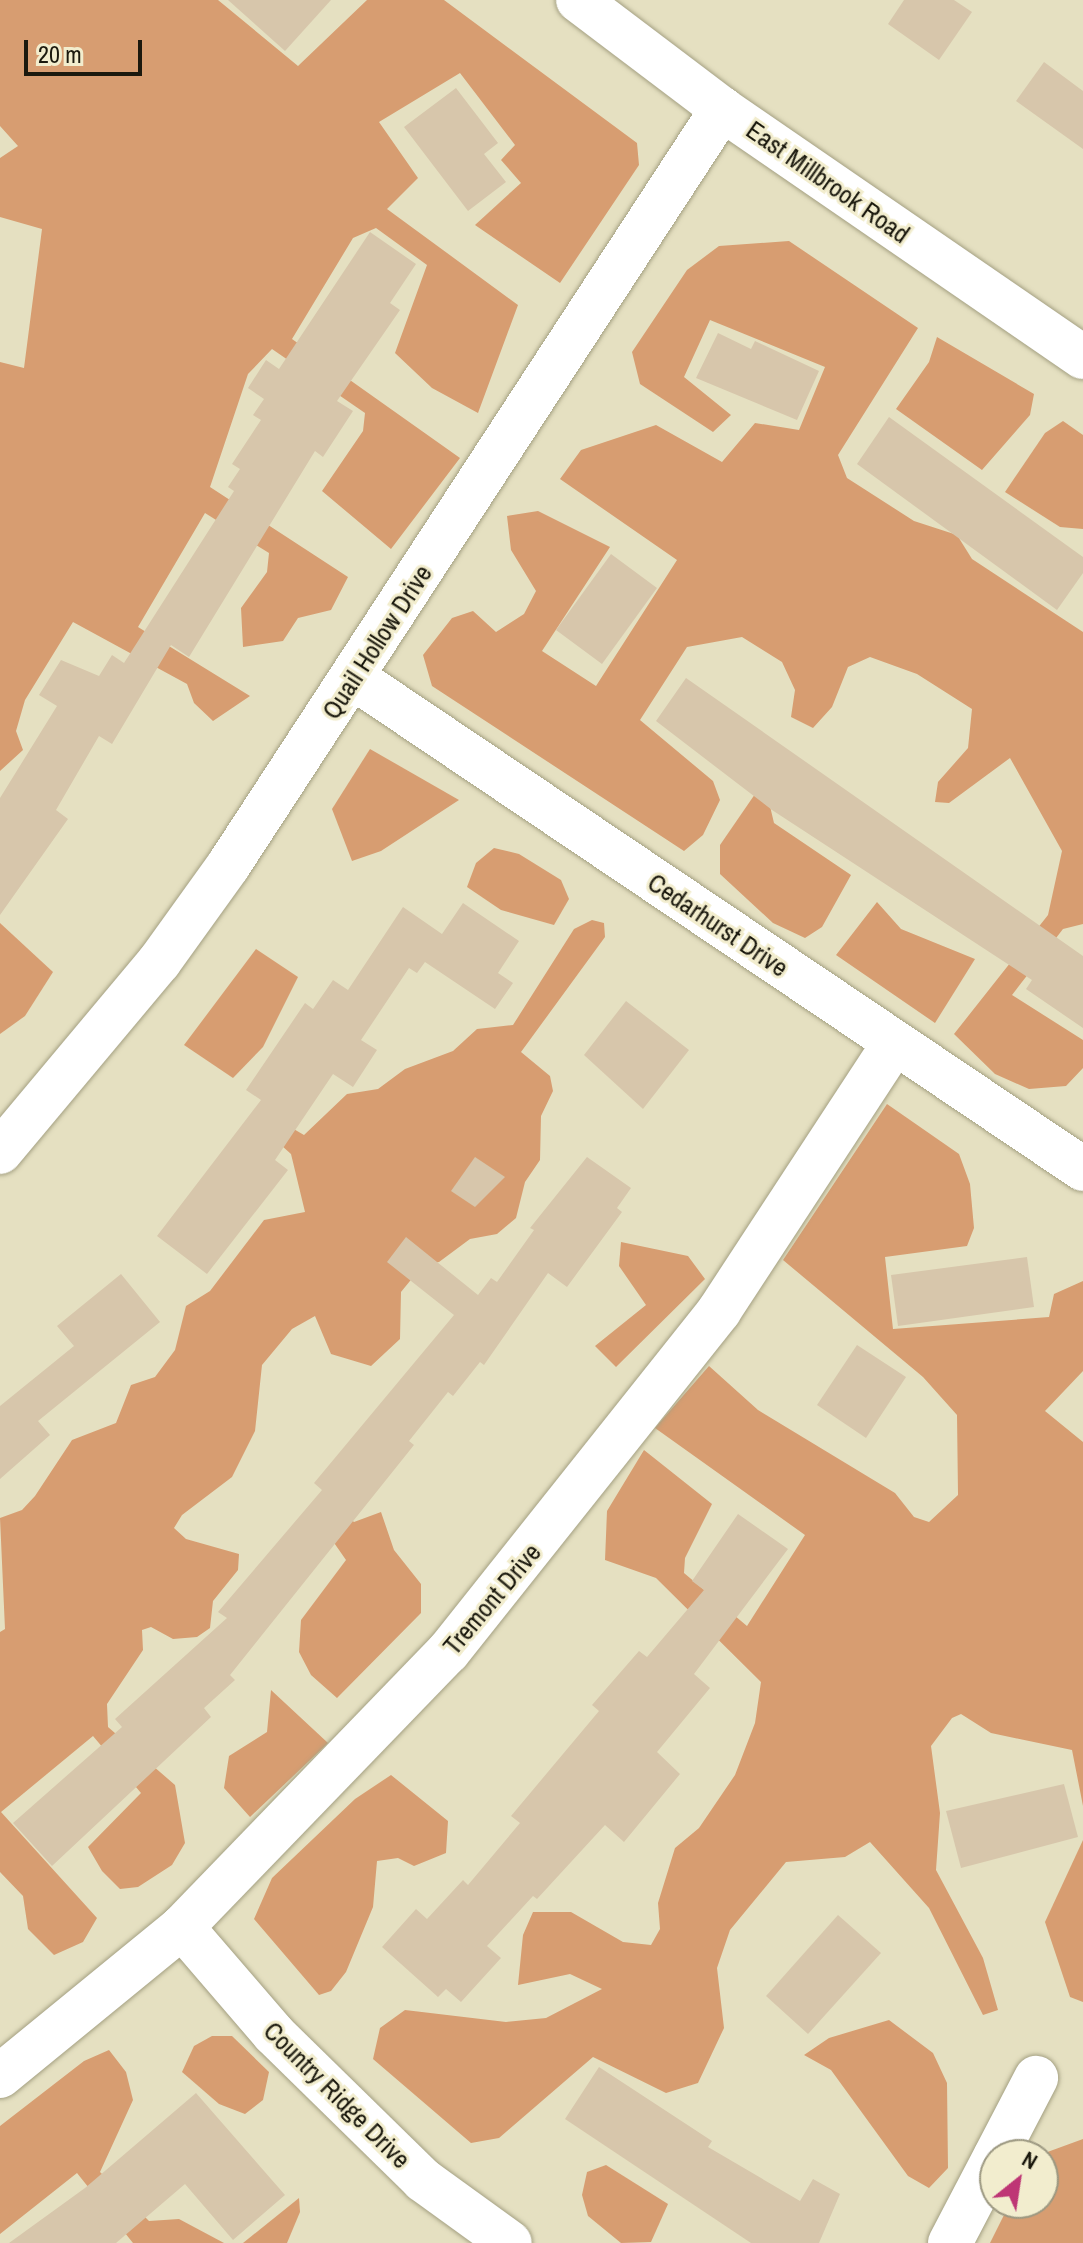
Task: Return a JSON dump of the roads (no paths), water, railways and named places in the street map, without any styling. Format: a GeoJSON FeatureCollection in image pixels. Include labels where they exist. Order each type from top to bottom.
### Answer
{"type":"FeatureCollection","features":[{"type":"Feature","properties":{"kind":"street","name":"East Millbrook Road"},"geometry":{"type":"LineString","coordinates":[[578,0],[722,109],[1083,357]]}},
{"type":"Feature","properties":{"kind":"street","name":"Quail Hollow Drive"},"geometry":{"type":"LineString","coordinates":[[0,1152],[159,962],[354,678],[722,109]]}},
{"type":"Feature","properties":{"kind":"street","name":"Cedarhurst Drive"},"geometry":{"type":"LineString","coordinates":[[354,678],[1083,1169]]}},
{"type":"Feature","properties":{"kind":"street","name":"Tremont Drive"},"geometry":{"type":"LineString","coordinates":[[0,2076],[182,1927],[383,1725],[605,1461],[756,1258],[894,1044]]}},
{"type":"Feature","properties":{"kind":"street","name":"Country Ridge Drive"},"geometry":{"type":"LineString","coordinates":[[182,1927],[274,2034],[423,2180],[510,2243]]}},
{"type":"Feature","properties":{"kind":"street"},"geometry":{"type":"LineString","coordinates":[[1005,2139],[1036,2078]]}},
{"type":"Feature","properties":{"kind":"street"},"geometry":{"type":"LineString","coordinates":[[950,2243],[979,2188]]}}]}
